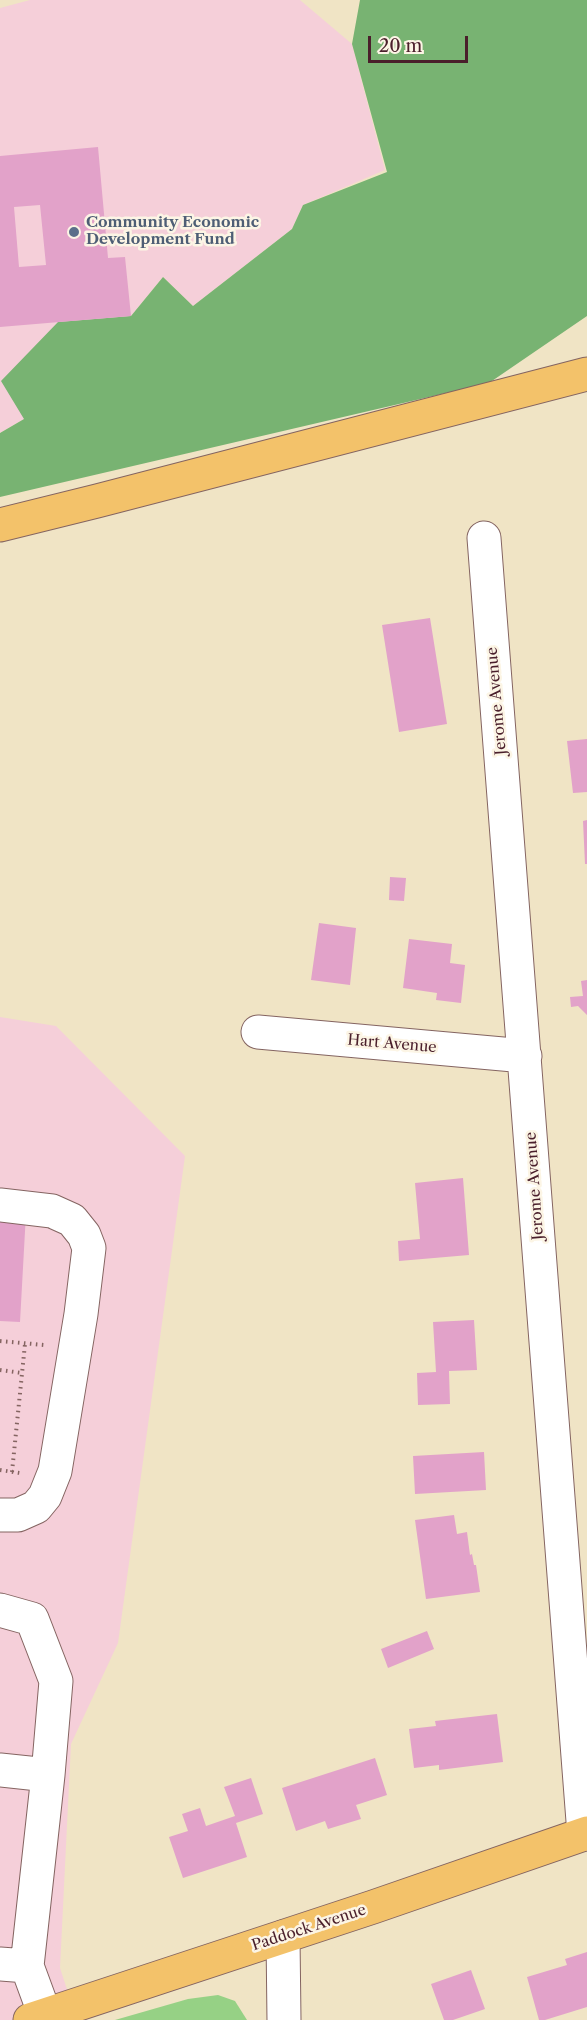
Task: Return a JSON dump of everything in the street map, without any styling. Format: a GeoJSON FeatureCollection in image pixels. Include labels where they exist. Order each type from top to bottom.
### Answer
{"type":"FeatureCollection","features":[{"type":"Feature","properties":{"kind":"main road"},"geometry":{"type":"LineString","coordinates":[[0,525],[587,374]]}},
{"type":"Feature","properties":{"kind":"main road","name":"Paddock Avenue"},"geometry":{"type":"LineString","coordinates":[[37,2018],[586,1833]]}},
{"type":"Feature","properties":{"kind":"street","name":"Jerome Avenue"},"geometry":{"type":"LineString","coordinates":[[484,538],[586,1833]]}},
{"type":"Feature","properties":{"kind":"street","name":"Hart Avenue"},"geometry":{"type":"LineString","coordinates":[[258,1032],[525,1056]]}},
{"type":"Feature","properties":{"kind":"street"},"geometry":{"type":"LineString","coordinates":[[0,1205],[52,1211],[72,1220],[84,1235],[89,1248],[55,1471],[45,1496],[36,1507],[18,1515],[0,1515]]}},
{"type":"Feature","properties":{"kind":"street"},"geometry":{"type":"LineString","coordinates":[[0,1610],[32,1619],[56,1681],[48,1775],[14,1965],[37,2018]]}},
{"type":"Feature","properties":{"kind":"street"},"geometry":{"type":"LineString","coordinates":[[0,1770],[48,1775]]}},
{"type":"Feature","properties":{"kind":"street"},"geometry":{"type":"LineString","coordinates":[[283,1937],[284,2020]]}},
{"type":"Feature","properties":{"kind":"path"},"geometry":{"type":"LineString","coordinates":[[0,1341],[49,1346]]}},
{"type":"Feature","properties":{"kind":"path"},"geometry":{"type":"LineString","coordinates":[[12,1472],[25,1344]]}},
{"type":"Feature","properties":{"kind":"path"},"geometry":{"type":"LineString","coordinates":[[0,1370],[22,1373]]}},
{"type":"Feature","properties":{"kind":"shaded area"},"geometry":{"type":"Polygon","coordinates":[[[30,0],[300,0],[352,44],[385,170],[303,205],[292,229],[193,306],[163,277],[131,316],[24,419],[0,433],[0,8],[30,0]]]}},
{"type":"Feature","properties":{"kind":"shaded area"},"geometry":{"type":"Polygon","coordinates":[[[0,1017],[56,1026],[185,1156],[118,1643],[71,1744],[60,1968],[77,2020],[0,2020],[0,1017]]]}},
{"type":"Feature","properties":{"kind":"green space"},"geometry":{"type":"Polygon","coordinates":[[[360,0],[587,0],[587,316],[489,383],[0,497],[0,433],[24,419],[1,381],[58,322],[131,316],[163,277],[193,306],[292,229],[303,205],[387,172],[352,44],[360,0]]]}},
{"type":"Feature","properties":{"kind":"green space"},"geometry":{"type":"Polygon","coordinates":[[[218,1995],[235,2001],[247,2020],[115,2020],[188,1999],[218,1995]]]}},
{"type":"Feature","properties":{"kind":"building","name":"Community Economic Development Fund"},"geometry":{"type":"Polygon","coordinates":[[[98,147],[108,258],[125,257],[131,316],[0,327],[0,156],[98,147]],[[40,205],[14,207],[19,267],[46,265],[40,205]]]}},
{"type":"Feature","properties":{"kind":"building"},"geometry":{"type":"Polygon","coordinates":[[[430,618],[447,724],[399,732],[382,625],[430,618]]]}},
{"type":"Feature","properties":{"kind":"building"},"geometry":{"type":"Polygon","coordinates":[[[587,739],[587,792],[573,793],[567,741],[587,739]]]}},
{"type":"Feature","properties":{"kind":"building"},"geometry":{"type":"Polygon","coordinates":[[[587,820],[587,864],[585,864],[583,821],[587,820]]]}},
{"type":"Feature","properties":{"kind":"building"},"geometry":{"type":"Polygon","coordinates":[[[390,877],[406,878],[404,901],[389,900],[390,877]]]}},
{"type":"Feature","properties":{"kind":"building"},"geometry":{"type":"Polygon","coordinates":[[[319,923],[356,928],[350,985],[311,980],[319,923]]]}},
{"type":"Feature","properties":{"kind":"building"},"geometry":{"type":"Polygon","coordinates":[[[409,939],[452,944],[450,963],[465,965],[461,1003],[436,1000],[437,993],[403,988],[409,939]]]}},
{"type":"Feature","properties":{"kind":"building"},"geometry":{"type":"Polygon","coordinates":[[[587,980],[587,1015],[578,1006],[571,1007],[570,997],[583,996],[581,981],[587,980]]]}},
{"type":"Feature","properties":{"kind":"building"},"geometry":{"type":"Polygon","coordinates":[[[463,1178],[469,1255],[399,1261],[398,1241],[420,1239],[415,1183],[463,1178]]]}},
{"type":"Feature","properties":{"kind":"building"},"geometry":{"type":"Polygon","coordinates":[[[0,1211],[26,1213],[20,1322],[0,1321],[0,1211]]]}},
{"type":"Feature","properties":{"kind":"building"},"geometry":{"type":"Polygon","coordinates":[[[474,1320],[477,1370],[449,1371],[450,1404],[418,1405],[417,1373],[436,1372],[433,1322],[474,1320]]]}},
{"type":"Feature","properties":{"kind":"building"},"geometry":{"type":"Polygon","coordinates":[[[484,1452],[486,1490],[415,1494],[413,1456],[484,1452]]]}},
{"type":"Feature","properties":{"kind":"building"},"geometry":{"type":"Polygon","coordinates":[[[454,1515],[457,1534],[467,1532],[470,1555],[472,1554],[474,1565],[476,1565],[480,1592],[426,1599],[415,1520],[454,1515]]]}},
{"type":"Feature","properties":{"kind":"building"},"geometry":{"type":"Polygon","coordinates":[[[427,1631],[434,1649],[388,1668],[381,1649],[427,1631]]]}},
{"type":"Feature","properties":{"kind":"building"},"geometry":{"type":"Polygon","coordinates":[[[497,1714],[503,1762],[439,1770],[439,1765],[414,1768],[409,1729],[436,1726],[435,1721],[497,1714]]]}},
{"type":"Feature","properties":{"kind":"building"},"geometry":{"type":"Polygon","coordinates":[[[375,1758],[387,1795],[356,1805],[361,1819],[328,1829],[325,1821],[296,1831],[282,1788],[375,1758]]]}},
{"type":"Feature","properties":{"kind":"building"},"geometry":{"type":"Polygon","coordinates":[[[251,1778],[263,1814],[236,1823],[247,1857],[183,1878],[169,1837],[188,1831],[182,1814],[200,1808],[206,1826],[235,1816],[224,1787],[251,1778]]]}},
{"type":"Feature","properties":{"kind":"building"},"geometry":{"type":"Polygon","coordinates":[[[587,1952],[587,2007],[539,2020],[527,1977],[567,1965],[565,1959],[587,1952]]]}},
{"type":"Feature","properties":{"kind":"building"},"geometry":{"type":"Polygon","coordinates":[[[471,1970],[485,2009],[453,2020],[444,2020],[431,1984],[471,1970]]]}},
{"type":"Feature","properties":{"kind":"place","name":"Community Economic Development Fund"},"geometry":{"type":"Point","coordinates":[74,232]}}]}
